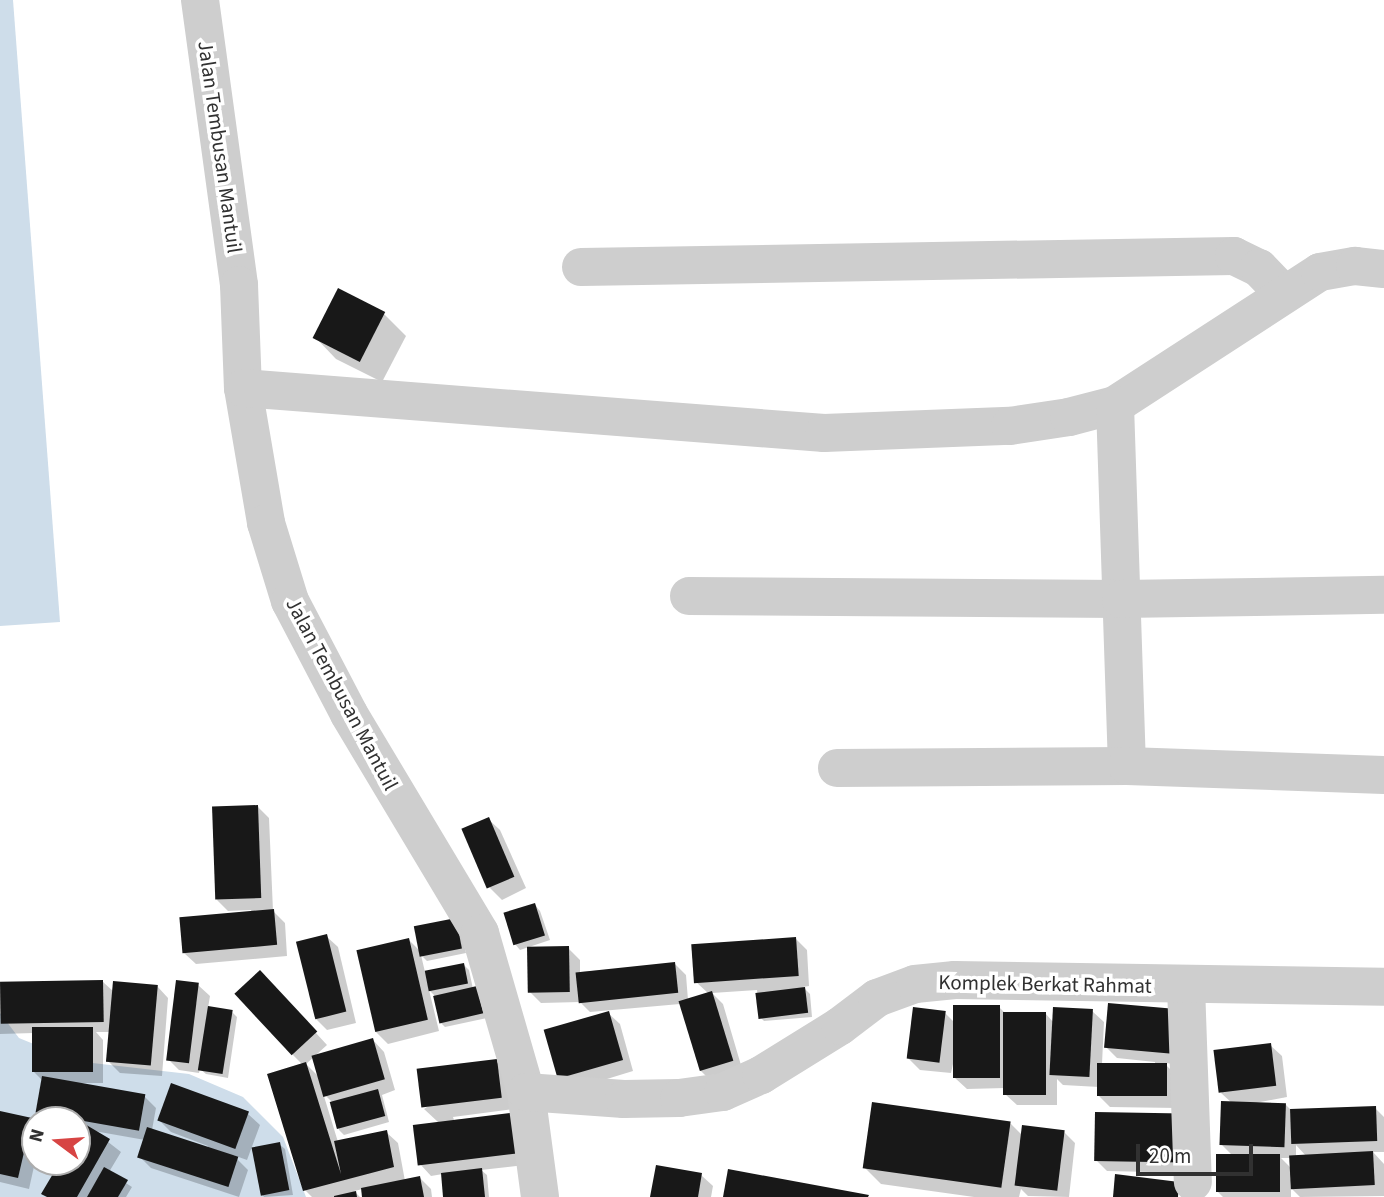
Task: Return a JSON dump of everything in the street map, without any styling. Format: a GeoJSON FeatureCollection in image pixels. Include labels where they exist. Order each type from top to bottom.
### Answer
{"type":"FeatureCollection","features":[{"type":"Feature","properties":{"kind":"street","name":"Jalan Tembusan Mantuil"},"geometry":{"type":"LineString","coordinates":[[200,0],[239,285],[243,388],[266,523],[290,601],[349,714],[480,933],[526,1092],[540,1197]]}},
{"type":"Feature","properties":{"kind":"street"},"geometry":{"type":"LineString","coordinates":[[581,267],[1234,256],[1259,268],[1283,293]]}},
{"type":"Feature","properties":{"kind":"street"},"geometry":{"type":"LineString","coordinates":[[243,388],[824,433],[1010,426],[1069,417],[1115,405],[1283,293],[1320,272],[1355,266],[1384,269]]}},
{"type":"Feature","properties":{"kind":"street"},"geometry":{"type":"LineString","coordinates":[[1115,405],[1127,766]]}},
{"type":"Feature","properties":{"kind":"street"},"geometry":{"type":"LineString","coordinates":[[689,596],[1122,599],[1384,595]]}},
{"type":"Feature","properties":{"kind":"street"},"geometry":{"type":"LineString","coordinates":[[836,768],[1127,766],[1384,775]]}},
{"type":"Feature","properties":{"kind":"street","name":"Komplek Berkat Rahmat"},"geometry":{"type":"LineString","coordinates":[[526,1092],[624,1099],[679,1098],[723,1092],[761,1075],[840,1026],[877,998],[915,984],[955,980],[1186,986],[1384,987]]}},
{"type":"Feature","properties":{"kind":"street"},"geometry":{"type":"LineString","coordinates":[[1186,986],[1193,1182]]}},
{"type":"Feature","properties":{"kind":"water"},"geometry":{"type":"Polygon","coordinates":[[[0,0],[13,0],[60,622],[0,626],[0,0]]]}},
{"type":"Feature","properties":{"kind":"water"},"geometry":{"type":"Polygon","coordinates":[[[0,1013],[19,1038],[75,1061],[189,1074],[243,1097],[283,1137],[306,1197],[0,1197],[0,1013]]]}},
{"type":"Feature","properties":{"kind":"building"},"geometry":{"type":"Polygon","coordinates":[[[338,288],[385,312],[360,362],[313,338],[338,288]]]}},
{"type":"Feature","properties":{"kind":"building"},"geometry":{"type":"Polygon","coordinates":[[[258,805],[261,898],[215,900],[212,807],[258,805]]]}},
{"type":"Feature","properties":{"kind":"building"},"geometry":{"type":"Polygon","coordinates":[[[489,817],[514,877],[487,889],[461,829],[489,817]]]}},
{"type":"Feature","properties":{"kind":"building"},"geometry":{"type":"Polygon","coordinates":[[[535,903],[545,936],[513,945],[503,913],[535,903]]]}},
{"type":"Feature","properties":{"kind":"building"},"geometry":{"type":"Polygon","coordinates":[[[274,909],[277,945],[182,953],[179,917],[274,909]]]}},
{"type":"Feature","properties":{"kind":"building"},"geometry":{"type":"Polygon","coordinates":[[[456,918],[462,948],[420,957],[414,926],[456,918]]]}},
{"type":"Feature","properties":{"kind":"building"},"geometry":{"type":"Polygon","coordinates":[[[327,934],[346,1012],[315,1019],[296,942],[327,934]]]}},
{"type":"Feature","properties":{"kind":"building"},"geometry":{"type":"Polygon","coordinates":[[[796,937],[799,976],[694,983],[691,944],[796,937]]]}},
{"type":"Feature","properties":{"kind":"building"},"geometry":{"type":"Polygon","coordinates":[[[409,938],[428,1020],[375,1032],[356,950],[409,938]]]}},
{"type":"Feature","properties":{"kind":"building"},"geometry":{"type":"Polygon","coordinates":[[[569,946],[570,992],[528,993],[527,947],[569,946]]]}},
{"type":"Feature","properties":{"kind":"building"},"geometry":{"type":"Polygon","coordinates":[[[675,962],[678,993],[579,1003],[576,972],[675,962]]]}},
{"type":"Feature","properties":{"kind":"building"},"geometry":{"type":"Polygon","coordinates":[[[464,963],[468,984],[429,991],[425,971],[464,963]]]}},
{"type":"Feature","properties":{"kind":"building"},"geometry":{"type":"Polygon","coordinates":[[[260,970],[317,1031],[292,1055],[234,994],[260,970]]]}},
{"type":"Feature","properties":{"kind":"building"},"geometry":{"type":"Polygon","coordinates":[[[103,980],[104,1022],[1,1024],[0,982],[103,980]]]}},
{"type":"Feature","properties":{"kind":"building"},"geometry":{"type":"Polygon","coordinates":[[[176,980],[199,983],[189,1063],[166,1060],[176,980]]]}},
{"type":"Feature","properties":{"kind":"building"},"geometry":{"type":"Polygon","coordinates":[[[113,981],[158,985],[151,1066],[106,1062],[113,981]]]}},
{"type":"Feature","properties":{"kind":"building"},"geometry":{"type":"Polygon","coordinates":[[[477,986],[483,1013],[439,1023],[433,996],[477,986]]]}},
{"type":"Feature","properties":{"kind":"building"},"geometry":{"type":"Polygon","coordinates":[[[805,987],[808,1013],[759,1019],[755,993],[805,987]]]}},
{"type":"Feature","properties":{"kind":"building"},"geometry":{"type":"Polygon","coordinates":[[[712,991],[733,1061],[700,1071],[679,1001],[712,991]]]}},
{"type":"Feature","properties":{"kind":"building"},"geometry":{"type":"Polygon","coordinates":[[[1108,1003],[1185,1010],[1181,1055],[1104,1048],[1108,1003]]]}},
{"type":"Feature","properties":{"kind":"building"},"geometry":{"type":"Polygon","coordinates":[[[953,1005],[1000,1005],[1000,1078],[953,1078],[953,1005]]]}},
{"type":"Feature","properties":{"kind":"building"},"geometry":{"type":"Polygon","coordinates":[[[208,1006],[233,1010],[223,1074],[198,1070],[208,1006]]]}},
{"type":"Feature","properties":{"kind":"building"},"geometry":{"type":"Polygon","coordinates":[[[913,1007],[946,1011],[939,1063],[907,1059],[913,1007]]]}},
{"type":"Feature","properties":{"kind":"building"},"geometry":{"type":"Polygon","coordinates":[[[1053,1007],[1093,1009],[1089,1077],[1049,1075],[1053,1007]]]}},
{"type":"Feature","properties":{"kind":"building"},"geometry":{"type":"Polygon","coordinates":[[[609,1011],[623,1060],[558,1079],[544,1030],[609,1011]]]}},
{"type":"Feature","properties":{"kind":"building"},"geometry":{"type":"Polygon","coordinates":[[[1003,1012],[1046,1012],[1046,1095],[1003,1095],[1003,1012]]]}},
{"type":"Feature","properties":{"kind":"building"},"geometry":{"type":"Polygon","coordinates":[[[32,1027],[93,1027],[93,1072],[32,1072],[32,1027]]]}},
{"type":"Feature","properties":{"kind":"building"},"geometry":{"type":"Polygon","coordinates":[[[373,1038],[385,1079],[323,1097],[311,1056],[373,1038]]]}},
{"type":"Feature","properties":{"kind":"building"},"geometry":{"type":"Polygon","coordinates":[[[1271,1043],[1276,1086],[1219,1093],[1213,1050],[1271,1043]]]}},
{"type":"Feature","properties":{"kind":"building"},"geometry":{"type":"Polygon","coordinates":[[[497,1059],[502,1098],[421,1108],[417,1069],[497,1059]]]}},
{"type":"Feature","properties":{"kind":"building"},"geometry":{"type":"Polygon","coordinates":[[[306,1062],[341,1174],[334,1141],[387,1130],[394,1167],[303,1191],[267,1074],[306,1062]]]}},
{"type":"Feature","properties":{"kind":"building"},"geometry":{"type":"Polygon","coordinates":[[[1097,1063],[1167,1063],[1167,1096],[1097,1096],[1097,1063]]]}},
{"type":"Feature","properties":{"kind":"building"},"geometry":{"type":"Polygon","coordinates":[[[42,1076],[145,1094],[139,1131],[91,1122],[91,1106],[37,1106],[42,1076]]]}},
{"type":"Feature","properties":{"kind":"building"},"geometry":{"type":"Polygon","coordinates":[[[171,1083],[249,1111],[235,1149],[157,1121],[171,1083]]]}},
{"type":"Feature","properties":{"kind":"building"},"geometry":{"type":"Polygon","coordinates":[[[378,1089],[385,1116],[337,1129],[330,1102],[378,1089]]]}},
{"type":"Feature","properties":{"kind":"building"},"geometry":{"type":"Polygon","coordinates":[[[1221,1101],[1286,1103],[1284,1147],[1219,1145],[1221,1101]]]}},
{"type":"Feature","properties":{"kind":"building"},"geometry":{"type":"Polygon","coordinates":[[[872,1102],[1011,1121],[1001,1188],[863,1168],[872,1102]]]}},
{"type":"Feature","properties":{"kind":"building"},"geometry":{"type":"Polygon","coordinates":[[[1376,1106],[1377,1141],[1291,1144],[1290,1109],[1376,1106]]]}},
{"type":"Feature","properties":{"kind":"building"},"geometry":{"type":"Polygon","coordinates":[[[0,1111],[21,1116],[21,1165],[18,1178],[0,1174],[0,1111]]]}},
{"type":"Feature","properties":{"kind":"building"},"geometry":{"type":"Polygon","coordinates":[[[518,1112],[523,1153],[418,1166],[413,1125],[518,1112]]]}},
{"type":"Feature","properties":{"kind":"building"},"geometry":{"type":"Polygon","coordinates":[[[1095,1112],[1183,1114],[1182,1163],[1094,1161],[1095,1112]]]}},
{"type":"Feature","properties":{"kind":"building"},"geometry":{"type":"Polygon","coordinates":[[[1022,1125],[1065,1130],[1057,1191],[1015,1186],[1022,1125]]]}},
{"type":"Feature","properties":{"kind":"building"},"geometry":{"type":"Polygon","coordinates":[[[147,1127],[238,1157],[228,1187],[137,1157],[147,1127]]]}},
{"type":"Feature","properties":{"kind":"building"},"geometry":{"type":"Polygon","coordinates":[[[91,1128],[110,1139],[91,1172],[91,1128]]]}},
{"type":"Feature","properties":{"kind":"building"},"geometry":{"type":"Polygon","coordinates":[[[280,1142],[289,1190],[261,1196],[252,1148],[280,1142]]]}},
{"type":"Feature","properties":{"kind":"building"},"geometry":{"type":"Polygon","coordinates":[[[1373,1151],[1375,1185],[1291,1189],[1289,1155],[1373,1151]]]}},
{"type":"Feature","properties":{"kind":"building"},"geometry":{"type":"Polygon","coordinates":[[[1216,1154],[1280,1154],[1280,1192],[1216,1192],[1216,1154]]]}},
{"type":"Feature","properties":{"kind":"building"},"geometry":{"type":"Polygon","coordinates":[[[656,1165],[702,1173],[698,1197],[650,1197],[656,1165]]]}},
{"type":"Feature","properties":{"kind":"building"},"geometry":{"type":"Polygon","coordinates":[[[104,1167],[128,1180],[118,1197],[87,1197],[104,1167]]]}},
{"type":"Feature","properties":{"kind":"building"},"geometry":{"type":"Polygon","coordinates":[[[482,1168],[485,1197],[443,1197],[441,1173],[482,1168]]]}},
{"type":"Feature","properties":{"kind":"building"},"geometry":{"type":"Polygon","coordinates":[[[728,1169],[869,1195],[723,1197],[728,1169]]]}},
{"type":"Feature","properties":{"kind":"building"},"geometry":{"type":"Polygon","coordinates":[[[1115,1174],[1179,1182],[1178,1197],[1113,1197],[1115,1174]]]}},
{"type":"Feature","properties":{"kind":"building"},"geometry":{"type":"Polygon","coordinates":[[[52,1176],[89,1176],[77,1197],[47,1197],[41,1194],[52,1176]]]}},
{"type":"Feature","properties":{"kind":"building"},"geometry":{"type":"Polygon","coordinates":[[[420,1176],[424,1197],[362,1197],[361,1188],[420,1176]]]}},
{"type":"Feature","properties":{"kind":"building"},"geometry":{"type":"Polygon","coordinates":[[[356,1191],[357,1197],[334,1197],[334,1196],[356,1191]]]}}]}
